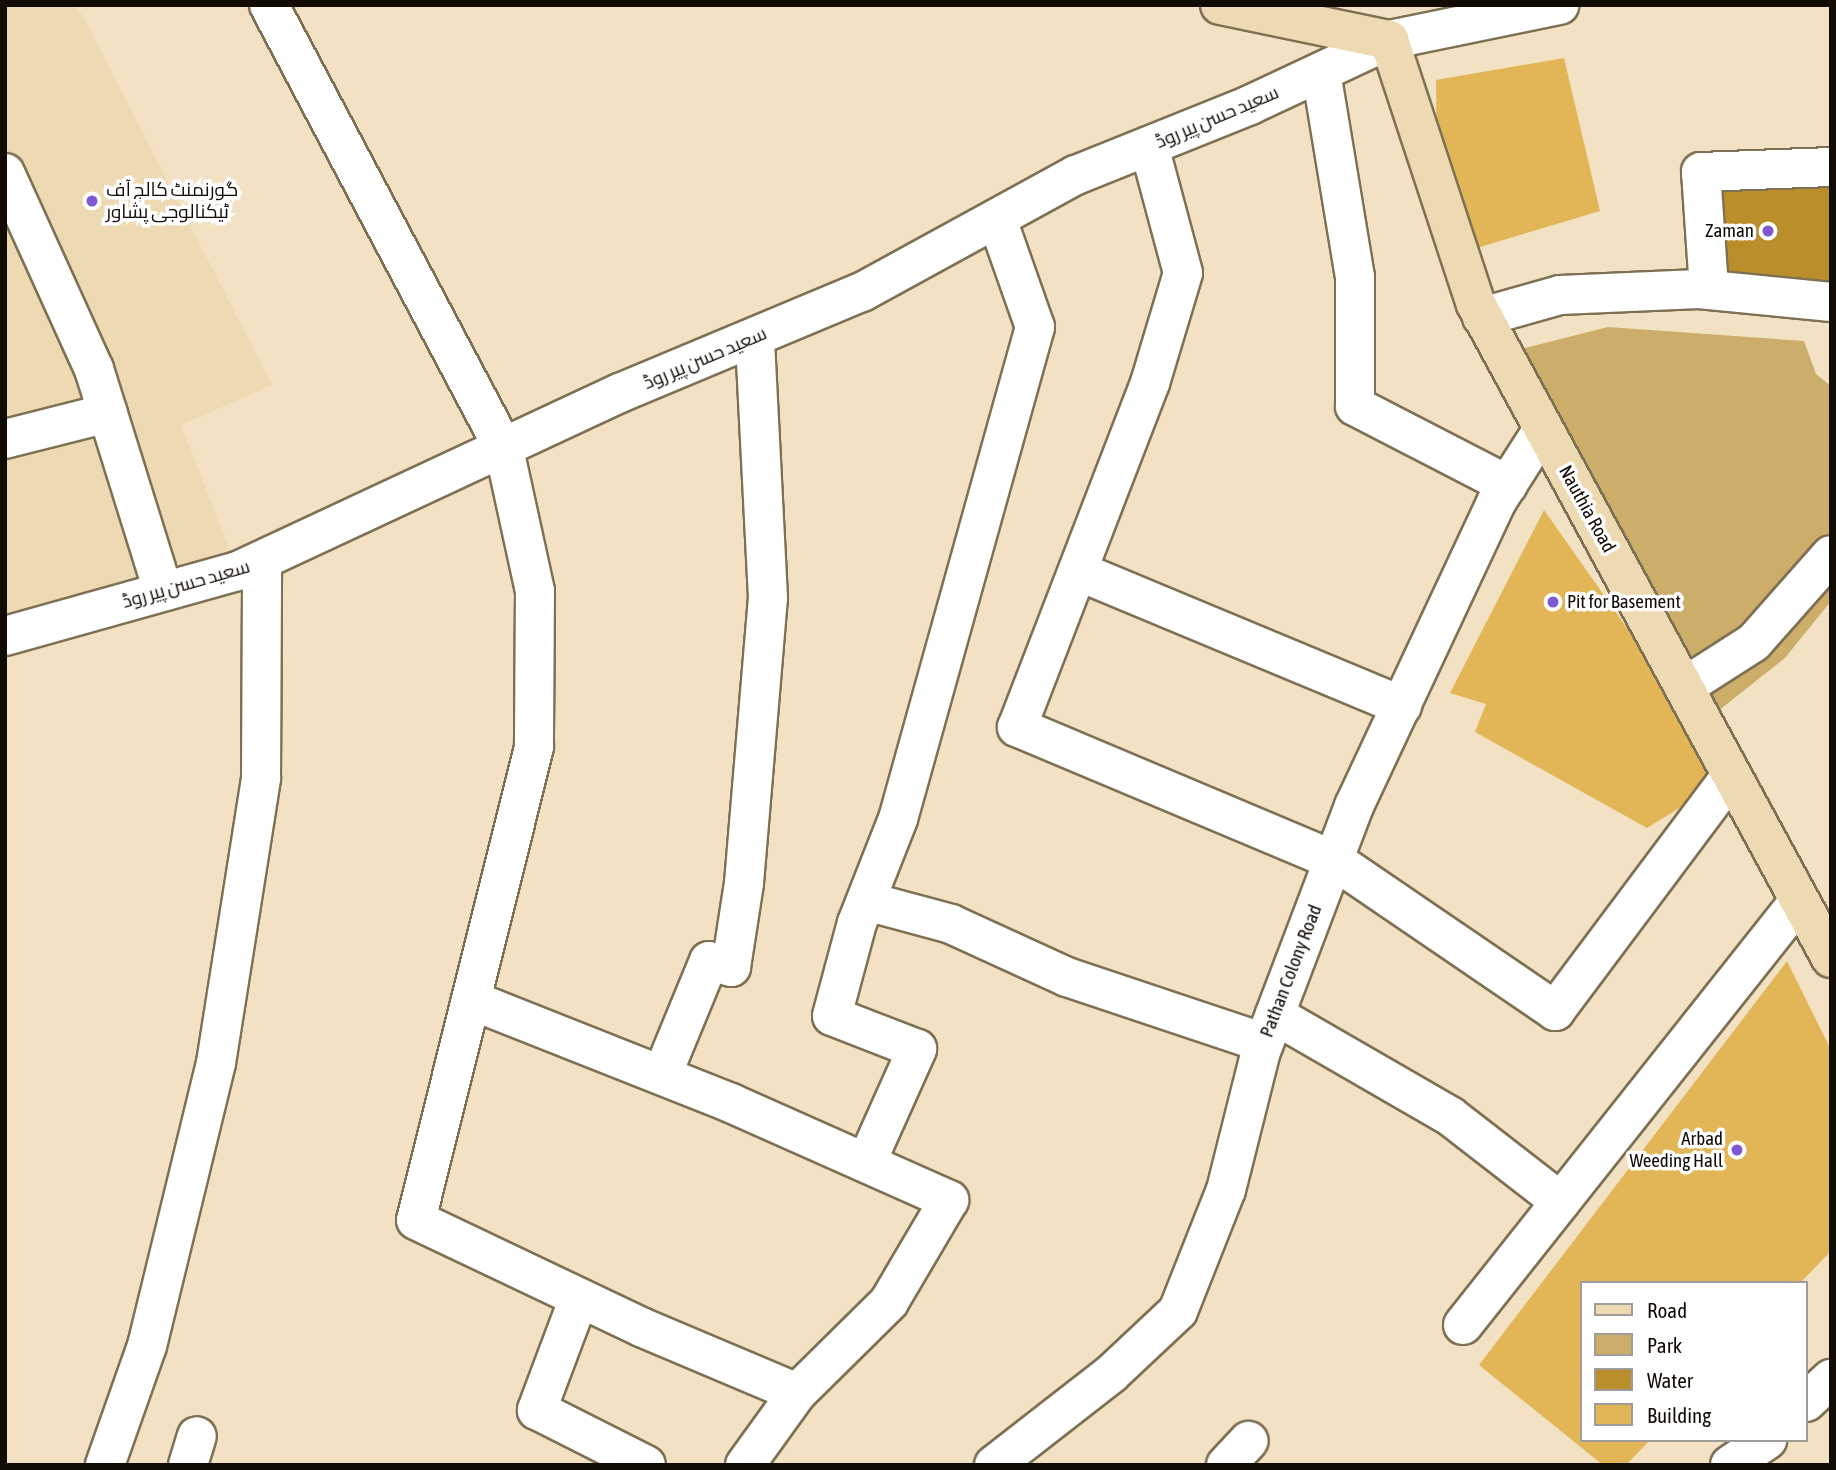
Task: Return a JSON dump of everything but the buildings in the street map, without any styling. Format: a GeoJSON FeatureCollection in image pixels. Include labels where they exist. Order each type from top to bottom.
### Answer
{"type":"FeatureCollection","features":[{"type":"Feature","properties":{"kind":"main road"},"geometry":{"type":"LineString","coordinates":[[1231,6],[1389,40]]}},
{"type":"Feature","properties":{"kind":"main road","name":"Nauthia Road"},"geometry":{"type":"LineString","coordinates":[[1389,40],[1482,317],[1831,958]]}},
{"type":"Feature","properties":{"kind":"street"},"geometry":{"type":"LineString","coordinates":[[269,5],[504,449],[535,591],[534,747],[416,1220],[579,1298],[797,1393]]}},
{"type":"Feature","properties":{"kind":"street","name":"سعید حسن پیر روڈ"},"geometry":{"type":"LineString","coordinates":[[5,636],[262,561],[504,449],[862,292],[1076,175],[1321,72],[1389,40],[1559,5]]}},
{"type":"Feature","properties":{"kind":"street"},"geometry":{"type":"LineString","coordinates":[[1321,72],[1355,277],[1355,406],[1508,485]]}},
{"type":"Feature","properties":{"kind":"street"},"geometry":{"type":"LineString","coordinates":[[1149,146],[1183,274],[1150,383],[1017,727],[1334,860],[1555,1010],[1731,776]]}},
{"type":"Feature","properties":{"kind":"street"},"geometry":{"type":"LineString","coordinates":[[1709,289],[1701,172],[1831,167]]}},
{"type":"Feature","properties":{"kind":"street"},"geometry":{"type":"LineString","coordinates":[[5,173],[94,369],[163,591]]}},
{"type":"Feature","properties":{"kind":"street"},"geometry":{"type":"LineString","coordinates":[[867,1161],[917,1049],[832,1016],[866,901],[898,819],[1035,327],[997,219]]}},
{"type":"Feature","properties":{"kind":"street"},"geometry":{"type":"LineString","coordinates":[[1482,317],[1560,295],[1709,289],[1831,302]]}},
{"type":"Feature","properties":{"kind":"street"},"geometry":{"type":"LineString","coordinates":[[662,1075],[709,961],[731,967],[744,883],[768,597],[755,337]]}},
{"type":"Feature","properties":{"kind":"street"},"geometry":{"type":"LineString","coordinates":[[5,439],[108,413]]}},
{"type":"Feature","properties":{"kind":"street","name":"Pathan Colony Road"},"geometry":{"type":"LineString","coordinates":[[994,1465],[1111,1374],[1178,1311],[1226,1190],[1269,1029],[1334,860],[1402,706],[1508,485],[1543,429]]}},
{"type":"Feature","properties":{"kind":"street"},"geometry":{"type":"LineString","coordinates":[[1684,687],[1754,642],[1831,555]]}},
{"type":"Feature","properties":{"kind":"street"},"geometry":{"type":"LineString","coordinates":[[105,1465],[147,1346],[216,1063],[261,778],[262,561]]}},
{"type":"Feature","properties":{"kind":"street"},"geometry":{"type":"LineString","coordinates":[[1077,571],[1402,706]]}},
{"type":"Feature","properties":{"kind":"street"},"geometry":{"type":"LineString","coordinates":[[866,901],[951,924],[1067,977],[1269,1029],[1450,1116],[1561,1202]]}},
{"type":"Feature","properties":{"kind":"street"},"geometry":{"type":"LineString","coordinates":[[1464,1325],[1799,901]]}},
{"type":"Feature","properties":{"kind":"street"},"geometry":{"type":"LineString","coordinates":[[471,1000],[662,1075],[867,1161],[949,1200],[889,1302],[797,1393],[745,1465]]}},
{"type":"Feature","properties":{"kind":"street"},"geometry":{"type":"LineString","coordinates":[[579,1298],[537,1410],[646,1465]]}},
{"type":"Feature","properties":{"kind":"street"},"geometry":{"type":"LineString","coordinates":[[1808,1400],[1831,1379]]}},
{"type":"Feature","properties":{"kind":"street"},"geometry":{"type":"LineString","coordinates":[[1730,1465],[1764,1442]]}},
{"type":"Feature","properties":{"kind":"shaded area","name":"گورنمنٹ کالج آف ٹیکنالوجی پشاور"},"geometry":{"type":"Polygon","coordinates":[[[5,5],[75,5],[272,385],[181,425],[238,571],[5,632],[5,5]]]}},
{"type":"Feature","properties":{"kind":"green space"},"geometry":{"type":"Polygon","coordinates":[[[1608,327],[1804,341],[1816,374],[1831,386],[1831,601],[1785,658],[1713,715],[1513,351],[1608,327]]]}},
{"type":"Feature","properties":{"kind":"water","name":"Zaman"},"geometry":{"type":"Polygon","coordinates":[[[1831,167],[1831,297],[1709,289],[1701,172],[1831,167]]]}},
{"type":"Feature","properties":{"kind":"place","name":"گورنمنٹ کالج آف ٹیکنالوجی پشاور"},"geometry":{"type":"Point","coordinates":[92,201]}},
{"type":"Feature","properties":{"kind":"place","name":"Zaman"},"geometry":{"type":"Point","coordinates":[1768,231]}},
{"type":"Feature","properties":{"kind":"place","name":"Pit for Basement"},"geometry":{"type":"Point","coordinates":[1553,602]}},
{"type":"Feature","properties":{"kind":"place","name":"Arbad Weeding Hall"},"geometry":{"type":"Point","coordinates":[1737,1150]}}]}
